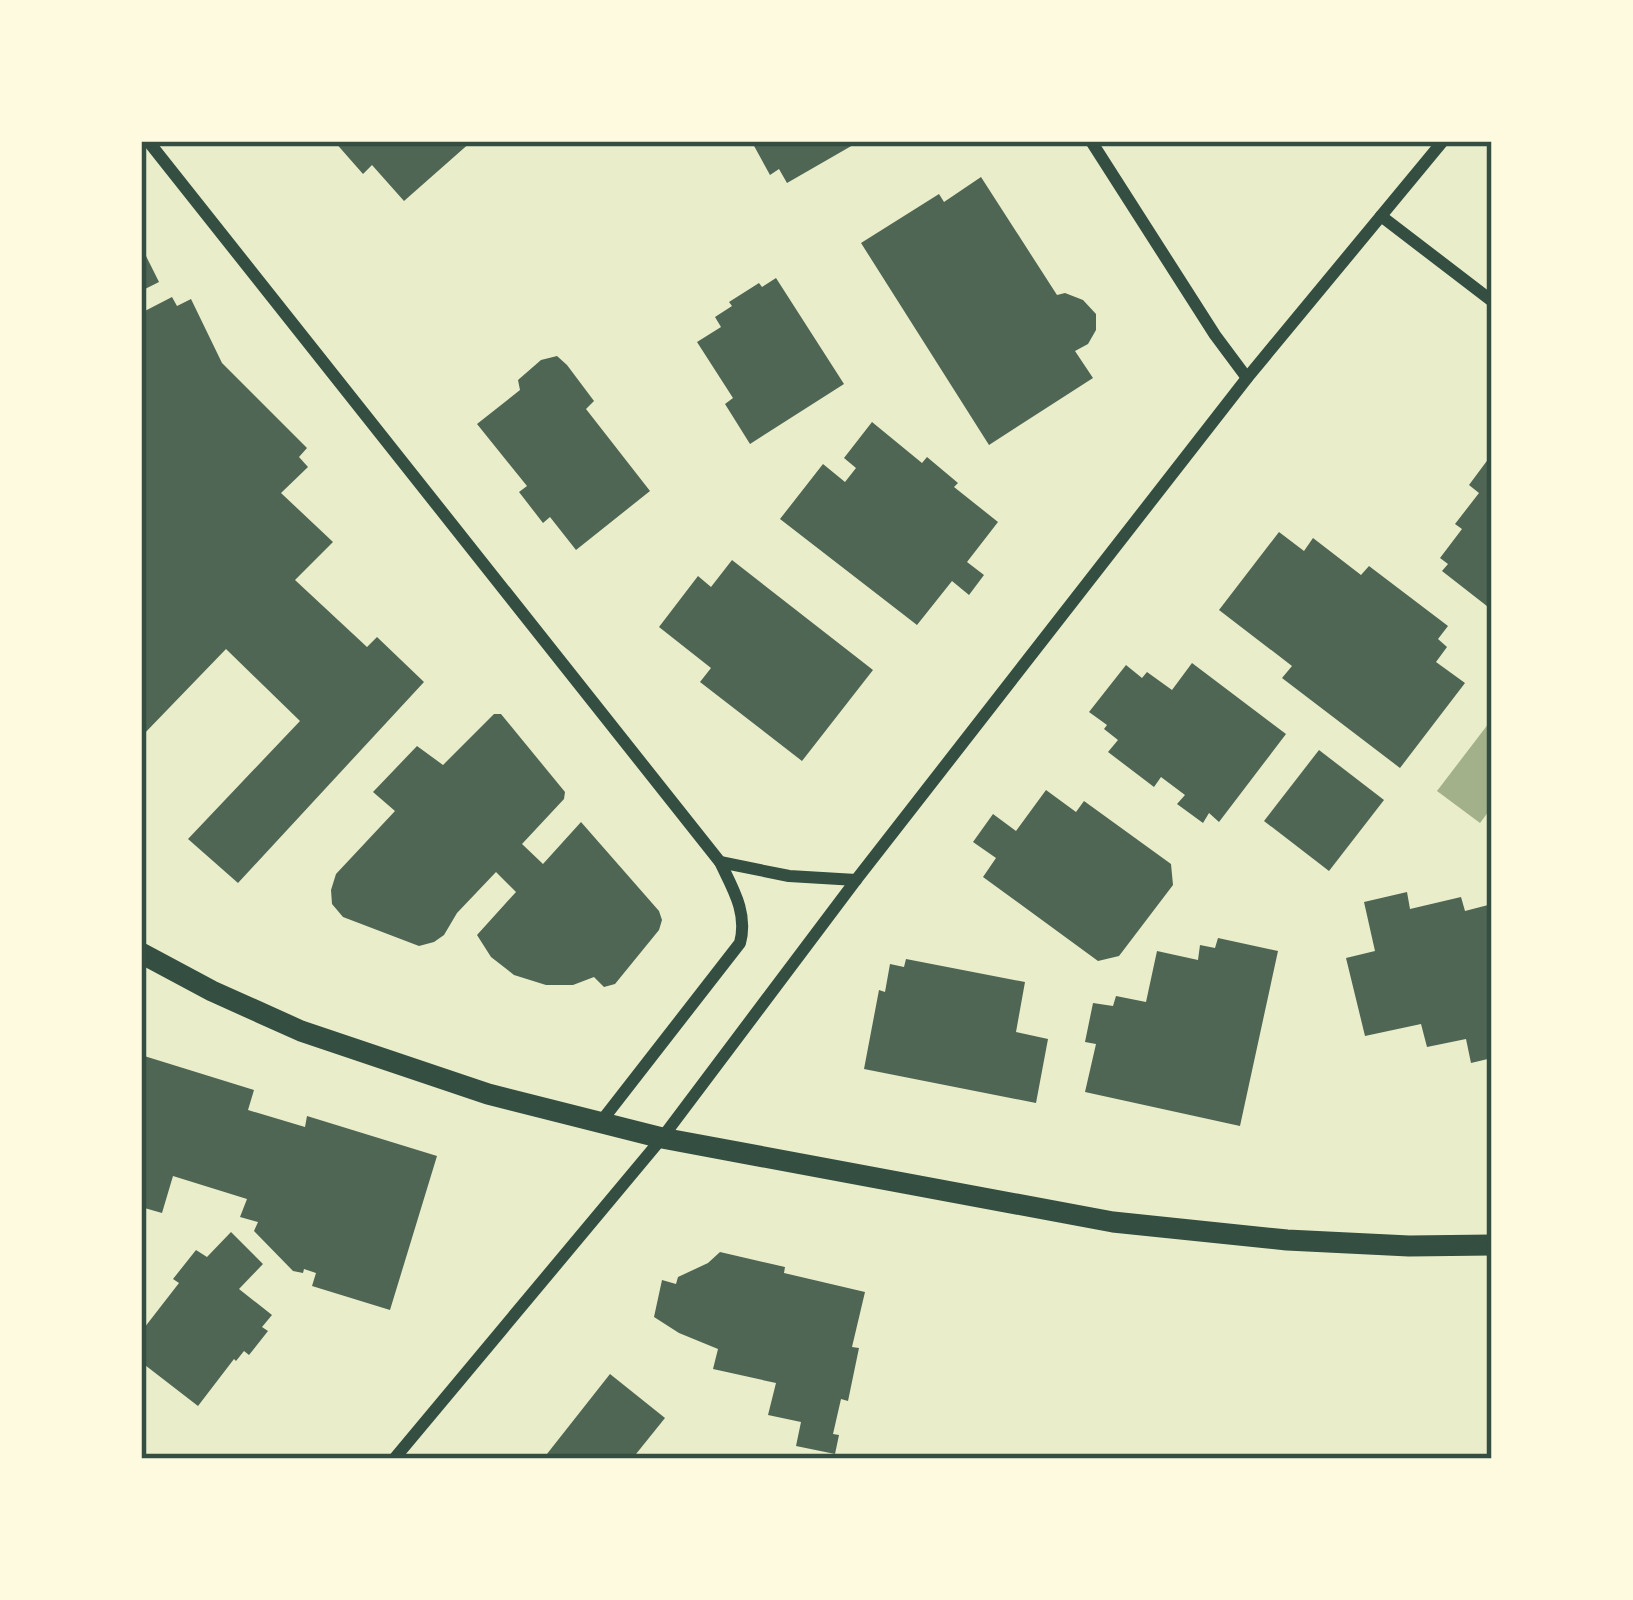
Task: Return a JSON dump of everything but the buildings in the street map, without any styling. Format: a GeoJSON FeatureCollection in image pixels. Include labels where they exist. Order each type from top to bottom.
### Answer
{"type":"FeatureCollection","features":[{"type":"Feature","properties":{"kind":"street"},"geometry":{"type":"LineString","coordinates":[[148,141],[721,862],[740,903],[744,928],[740,943],[600,1124]]}},
{"type":"Feature","properties":{"kind":"street"},"geometry":{"type":"LineString","coordinates":[[1091,141],[1247,378]]}},
{"type":"Feature","properties":{"kind":"street"},"geometry":{"type":"LineString","coordinates":[[394,1459],[662,1138],[856,880],[1247,378],[1443,141]]}},
{"type":"Feature","properties":{"kind":"street"},"geometry":{"type":"LineString","coordinates":[[1381,216],[1492,301]]}},
{"type":"Feature","properties":{"kind":"street"},"geometry":{"type":"LineString","coordinates":[[721,862],[789,876],[856,880]]}},
{"type":"Feature","properties":{"kind":"street"},"geometry":{"type":"LineString","coordinates":[[141,952],[212,991],[301,1030],[488,1094],[662,1138],[1113,1222],[1287,1240],[1492,1245]]}},
{"type":"Feature","properties":{"kind":"shaded area"},"geometry":{"type":"Polygon","coordinates":[[[1492,719],[1492,807],[1480,823],[1437,791],[1492,719]]]}}]}
